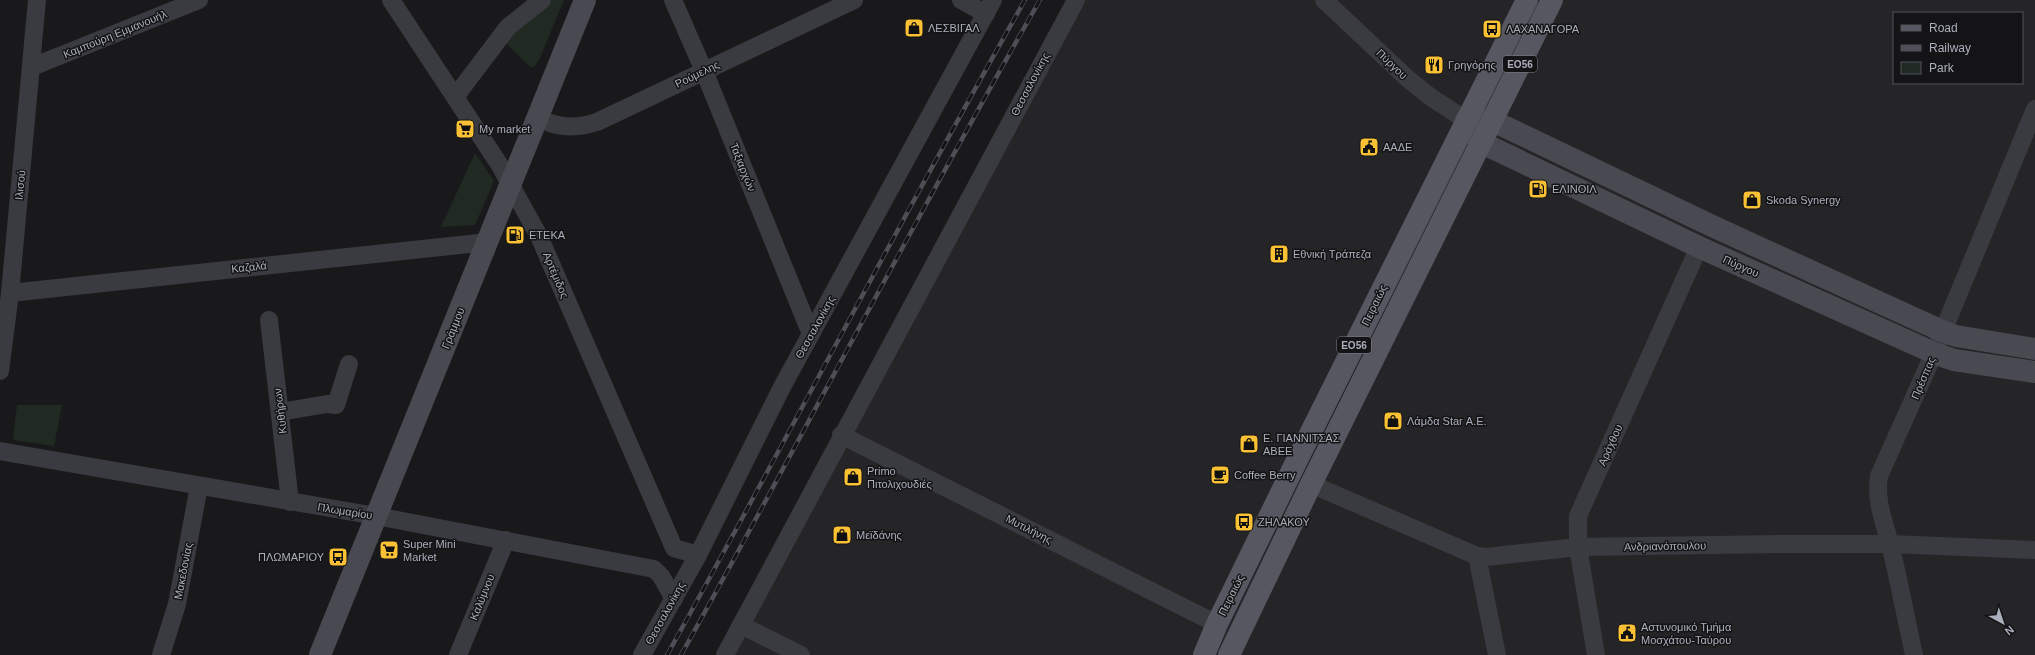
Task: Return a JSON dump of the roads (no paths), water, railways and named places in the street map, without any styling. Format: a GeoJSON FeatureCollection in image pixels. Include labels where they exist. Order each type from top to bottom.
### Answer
{"type":"FeatureCollection","features":[{"type":"Feature","properties":{"kind":"main road","name":"Πειραιώς"},"geometry":{"type":"LineString","coordinates":[[1204,655],[1217,624],[1466,120],[1527,0]]}},
{"type":"Feature","properties":{"kind":"main road","name":"Πειραιώς"},"geometry":{"type":"LineString","coordinates":[[1229,655],[1311,484],[1552,0]]}},
{"type":"Feature","properties":{"kind":"street","name":"Ιλισού"},"geometry":{"type":"LineString","coordinates":[[0,370],[10,293],[37,0]]}},
{"type":"Feature","properties":{"kind":"street","name":"Καμπούρη Εμμανουήλ"},"geometry":{"type":"LineString","coordinates":[[32,67],[199,0]]}},
{"type":"Feature","properties":{"kind":"street","name":"Αρτέμιδος"},"geometry":{"type":"LineString","coordinates":[[391,0],[511,184],[539,236],[674,548],[698,555]]}},
{"type":"Feature","properties":{"kind":"street"},"geometry":{"type":"LineString","coordinates":[[455,97],[508,27],[542,0]]}},
{"type":"Feature","properties":{"kind":"street","name":"Γράμμου"},"geometry":{"type":"LineString","coordinates":[[320,655],[585,0]]}},
{"type":"Feature","properties":{"kind":"street","name":"Ταξιαρχών"},"geometry":{"type":"LineString","coordinates":[[672,0],[704,71],[811,334]]}},
{"type":"Feature","properties":{"kind":"street","name":"Ρούμελης"},"geometry":{"type":"LineString","coordinates":[[537,118],[562,127],[572,128],[585,126],[620,112],[854,0]]}},
{"type":"Feature","properties":{"kind":"street"},"geometry":{"type":"LineString","coordinates":[[961,0],[990,7]]}},
{"type":"Feature","properties":{"kind":"street","name":"Θεσσαλονίκης"},"geometry":{"type":"LineString","coordinates":[[724,655],[841,434],[1076,0]]}},
{"type":"Feature","properties":{"kind":"street","name":"Πύργου"},"geometry":{"type":"LineString","coordinates":[[1324,0],[1408,79],[1432,98],[1466,120],[1480,142],[1699,247],[1934,353],[1954,360],[2035,372]]}},
{"type":"Feature","properties":{"kind":"street","name":"Θεσσαλονίκης"},"geometry":{"type":"LineString","coordinates":[[642,655],[698,555],[782,387],[990,7]]}},
{"type":"Feature","properties":{"kind":"street","name":"Πρέσπας"},"geometry":{"type":"LineString","coordinates":[[1914,655],[1878,502],[1877,489],[1879,476],[1934,353],[2035,109]]}},
{"type":"Feature","properties":{"kind":"street"},"geometry":{"type":"LineString","coordinates":[[1466,120],[1491,120],[1710,225],[1942,331],[1956,336],[2035,349]]}},
{"type":"Feature","properties":{"kind":"street","name":"Καζαλά"},"geometry":{"type":"LineString","coordinates":[[10,293],[488,242]]}},
{"type":"Feature","properties":{"kind":"street","name":"Αράχθου"},"geometry":{"type":"LineString","coordinates":[[1596,655],[1578,547],[1578,516],[1699,247]]}},
{"type":"Feature","properties":{"kind":"street","name":"Κυθήρων"},"geometry":{"type":"LineString","coordinates":[[269,320],[290,502]]}},
{"type":"Feature","properties":{"kind":"street"},"geometry":{"type":"LineString","coordinates":[[280,412],[327,404],[336,405],[350,364]]}},
{"type":"Feature","properties":{"kind":"street","name":"Μυτιλήνης"},"geometry":{"type":"LineString","coordinates":[[841,434],[1217,624]]}},
{"type":"Feature","properties":{"kind":"street","name":"Πλωμαρίου"},"geometry":{"type":"LineString","coordinates":[[0,451],[376,516],[654,569],[661,576],[674,598]]}},
{"type":"Feature","properties":{"kind":"street","name":"Ανδριανόπουλου"},"geometry":{"type":"LineString","coordinates":[[1311,484],[1476,556],[1495,557],[1578,547],[1889,544],[2035,550]]}},
{"type":"Feature","properties":{"kind":"street","name":"Μακεδονίας"},"geometry":{"type":"LineString","coordinates":[[161,655],[176,604],[199,486]]}},
{"type":"Feature","properties":{"kind":"street","name":"Καλύμνου"},"geometry":{"type":"LineString","coordinates":[[458,655],[506,540]]}},
{"type":"Feature","properties":{"kind":"street"},"geometry":{"type":"LineString","coordinates":[[1476,556],[1497,655]]}},
{"type":"Feature","properties":{"kind":"street"},"geometry":{"type":"LineString","coordinates":[[741,625],[801,655]]}},
{"type":"Feature","properties":{"kind":"railway"},"geometry":{"type":"LineString","coordinates":[[667,655],[934,163],[1025,0]]}},
{"type":"Feature","properties":{"kind":"railway"},"geometry":{"type":"LineString","coordinates":[[681,655],[904,245],[1040,0]]}},
{"type":"Feature","properties":{"kind":"place","name":"ΛΕΣΒΙΓΑΛ"},"geometry":{"type":"Point","coordinates":[914,28]}},
{"type":"Feature","properties":{"kind":"place","name":"ΛΑΧΑΝΑΓΟΡΑ"},"geometry":{"type":"Point","coordinates":[1492,29]}},
{"type":"Feature","properties":{"kind":"place","name":"Γρηγόρης"},"geometry":{"type":"Point","coordinates":[1434,65]}},
{"type":"Feature","properties":{"kind":"place","name":"My market"},"geometry":{"type":"Point","coordinates":[465,129]}},
{"type":"Feature","properties":{"kind":"place","name":"ΑΑΔΕ"},"geometry":{"type":"Point","coordinates":[1369,147]}},
{"type":"Feature","properties":{"kind":"place","name":"ΕΛΙΝΟΙΛ"},"geometry":{"type":"Point","coordinates":[1538,189]}},
{"type":"Feature","properties":{"kind":"place","name":"Skoda Synergy"},"geometry":{"type":"Point","coordinates":[1752,200]}},
{"type":"Feature","properties":{"kind":"place","name":"ΕΤΕΚΑ"},"geometry":{"type":"Point","coordinates":[515,235]}},
{"type":"Feature","properties":{"kind":"place","name":"Εθνική Τράπεζα"},"geometry":{"type":"Point","coordinates":[1279,254]}},
{"type":"Feature","properties":{"kind":"place","name":"Λάμδα Star Α.Ε."},"geometry":{"type":"Point","coordinates":[1393,421]}},
{"type":"Feature","properties":{"kind":"place","name":"Ε. ΓΙΑΝΝΙΤΣΑΣ ΑΒΕΕ"},"geometry":{"type":"Point","coordinates":[1249,444]}},
{"type":"Feature","properties":{"kind":"place","name":"Coffee Berry"},"geometry":{"type":"Point","coordinates":[1220,475]}},
{"type":"Feature","properties":{"kind":"place","name":"Primo Πιτολιχουδιές"},"geometry":{"type":"Point","coordinates":[853,477]}},
{"type":"Feature","properties":{"kind":"place","name":"ΖΗΛΑΚΟΥ"},"geometry":{"type":"Point","coordinates":[1244,522]}},
{"type":"Feature","properties":{"kind":"place","name":"Μεϊδάνης"},"geometry":{"type":"Point","coordinates":[842,535]}},
{"type":"Feature","properties":{"kind":"place","name":"Super Mini Market"},"geometry":{"type":"Point","coordinates":[389,550]}},
{"type":"Feature","properties":{"kind":"place","name":"ΠΛΩΜΑΡΙΟΥ"},"geometry":{"type":"Point","coordinates":[338,557]}},
{"type":"Feature","properties":{"kind":"place","name":"Αστυνομικό Τμήμα Μοσχάτου-Ταύρου"},"geometry":{"type":"Point","coordinates":[1627,633]}}]}
